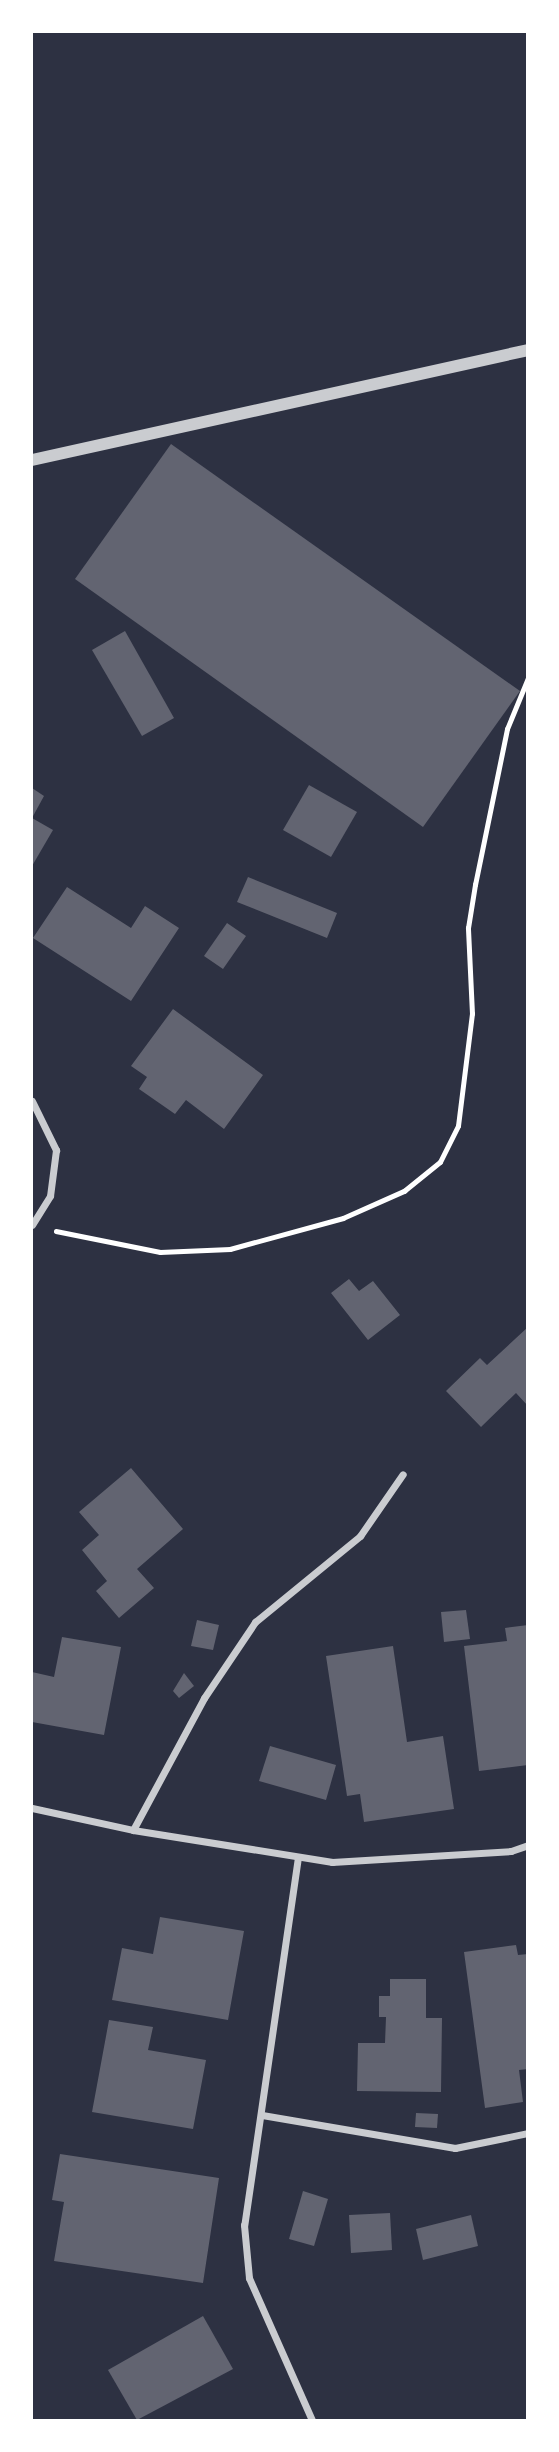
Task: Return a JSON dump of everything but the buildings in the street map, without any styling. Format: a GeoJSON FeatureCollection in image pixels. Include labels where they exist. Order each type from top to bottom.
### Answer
{"type":"FeatureCollection","features":[{"type":"Feature","properties":{"kind":"street"},"geometry":{"type":"LineString","coordinates":[[32,460],[527,350]]}},
{"type":"Feature","properties":{"kind":"street"},"geometry":{"type":"LineString","coordinates":[[32,1101],[56,1150],[50,1196],[32,1224]]}},
{"type":"Feature","properties":{"kind":"street"},"geometry":{"type":"LineString","coordinates":[[133,1830],[204,1698],[255,1622],[360,1536],[404,1474]]}},
{"type":"Feature","properties":{"kind":"street"},"geometry":{"type":"LineString","coordinates":[[32,1808],[133,1830],[332,1862],[511,1851],[527,1845]]}},
{"type":"Feature","properties":{"kind":"street"},"geometry":{"type":"LineString","coordinates":[[298,1857],[244,2225],[249,2278],[312,2420]]}},
{"type":"Feature","properties":{"kind":"street"},"geometry":{"type":"LineString","coordinates":[[262,2115],[454,2148],[527,2133]]}},
{"type":"Feature","properties":{"kind":"path"},"geometry":{"type":"LineString","coordinates":[[45,1228],[160,1252],[230,1249],[343,1218],[404,1191],[440,1162],[458,1126],[472,1014],[468,928],[475,885],[507,729],[527,678]]}}]}
